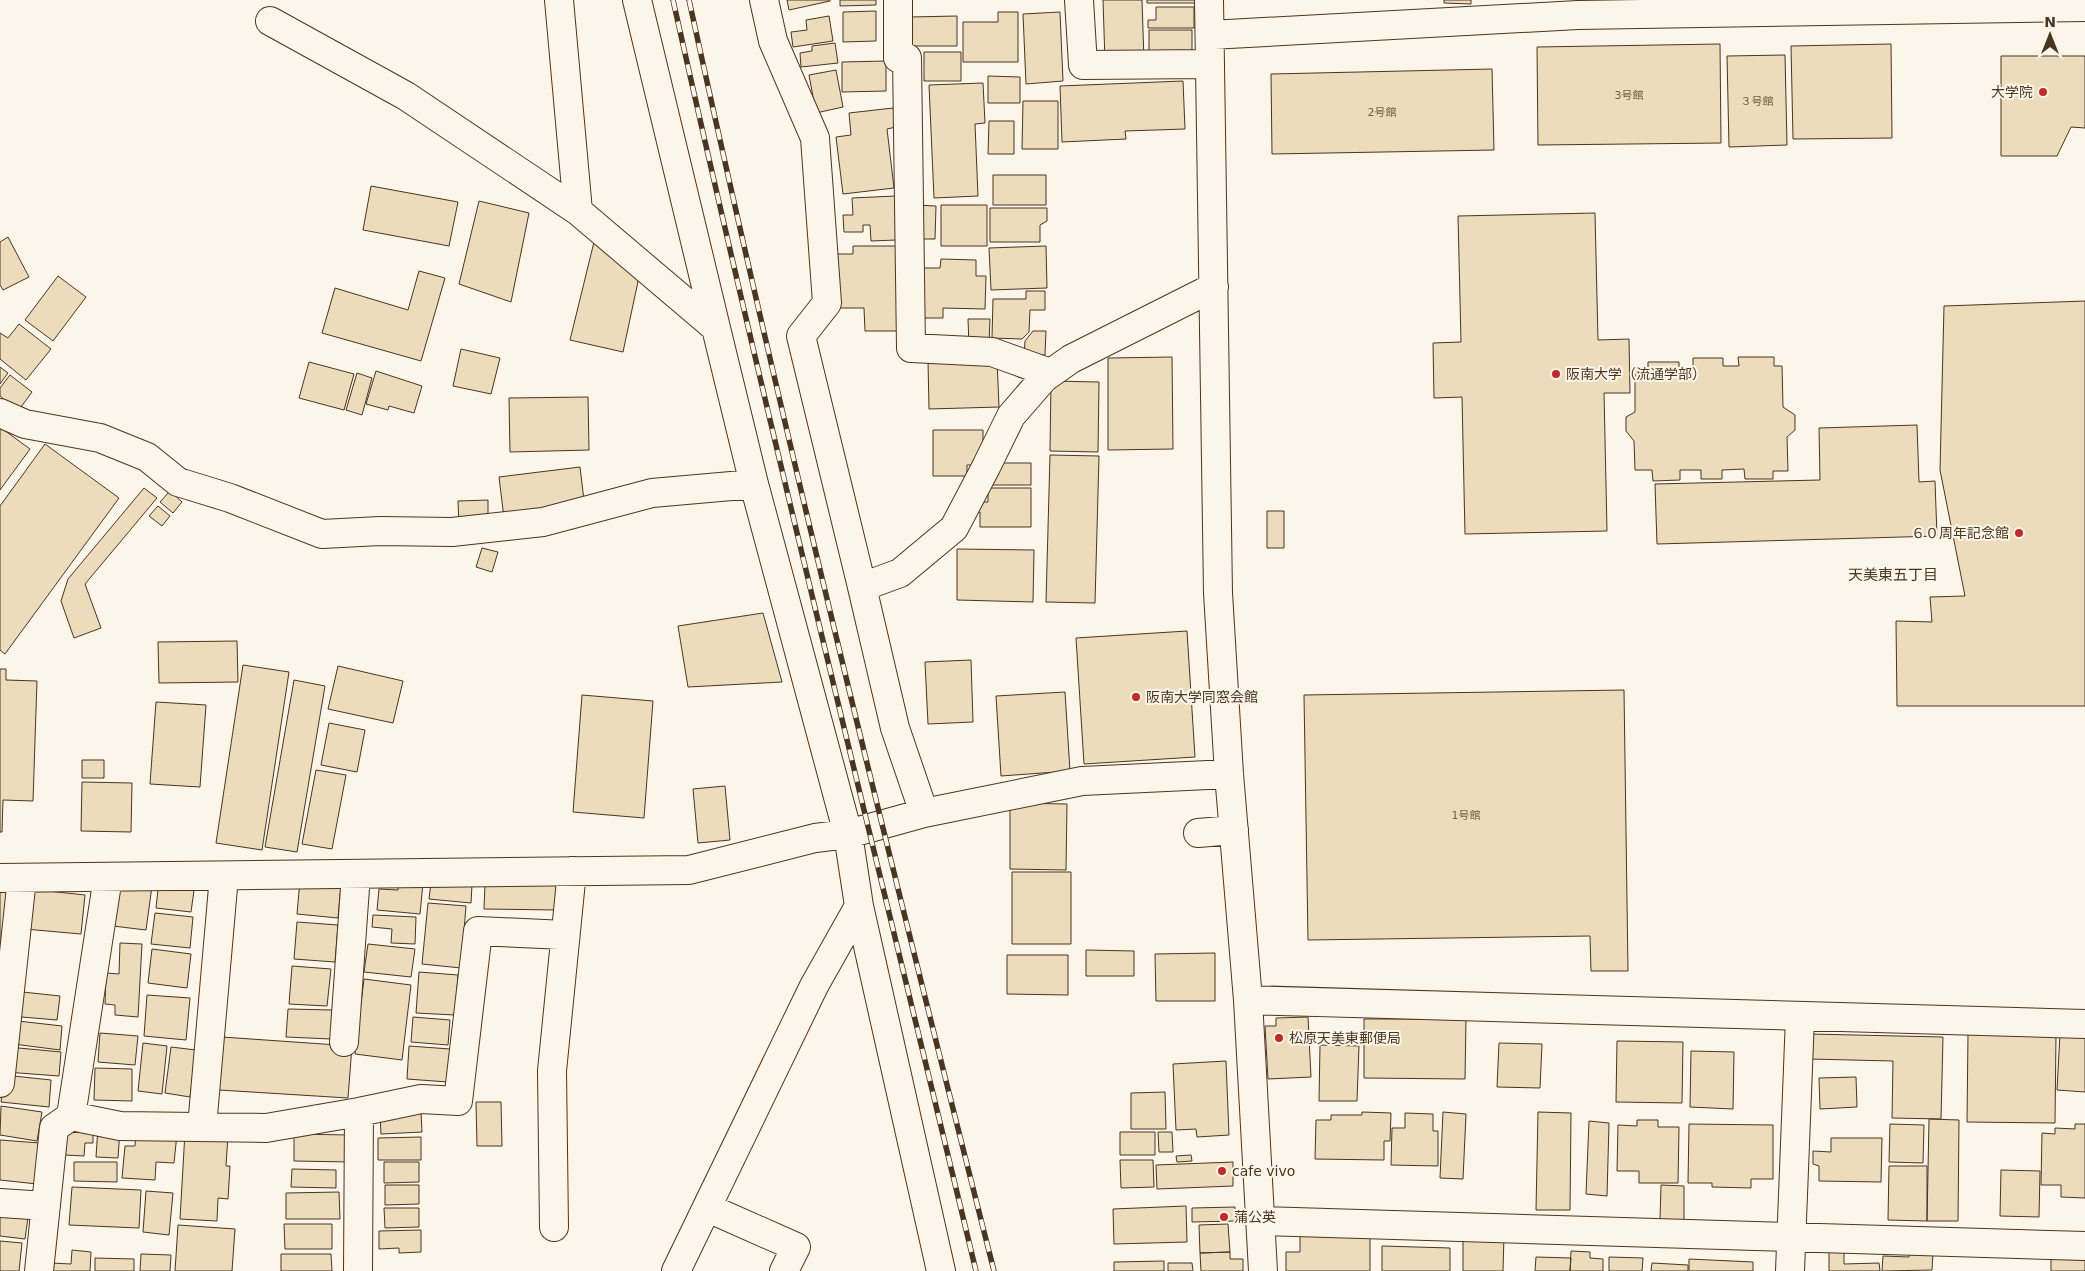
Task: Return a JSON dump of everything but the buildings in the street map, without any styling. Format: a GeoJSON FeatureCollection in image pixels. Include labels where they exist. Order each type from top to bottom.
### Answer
{"type":"FeatureCollection","features":[{"type":"Feature","properties":{"kind":"street"},"geometry":{"type":"LineString","coordinates":[[560,0],[578,211]]}},
{"type":"Feature","properties":{"kind":"street"},"geometry":{"type":"LineString","coordinates":[[637,0],[754,484],[848,834],[859,906],[941,1271]]}},
{"type":"Feature","properties":{"kind":"street"},"geometry":{"type":"LineString","coordinates":[[764,0],[773,40],[815,138],[827,303],[801,336],[895,728],[924,813]]}},
{"type":"Feature","properties":{"kind":"street"},"geometry":{"type":"LineString","coordinates":[[898,0],[898,58],[907,58],[911,348],[992,352],[1050,373]]}},
{"type":"Feature","properties":{"kind":"street"},"geometry":{"type":"LineString","coordinates":[[1079,0],[1082,65],[1210,64]]}},
{"type":"Feature","properties":{"kind":"street"},"geometry":{"type":"LineString","coordinates":[[1209,0],[1218,592],[1229,774],[1248,1000],[1263,1271]]}},
{"type":"Feature","properties":{"kind":"street"},"geometry":{"type":"LineString","coordinates":[[1210,35],[1578,15],[2085,7]]}},
{"type":"Feature","properties":{"kind":"street"},"geometry":{"type":"LineString","coordinates":[[270,21],[406,96],[578,211],[716,328]]}},
{"type":"Feature","properties":{"kind":"street"},"geometry":{"type":"LineString","coordinates":[[862,588],[900,573],[954,528],[1011,416],[1044,378],[1071,359],[1214,287]]}},
{"type":"Feature","properties":{"kind":"street"},"geometry":{"type":"LineString","coordinates":[[0,413],[25,424],[100,438],[147,457],[178,482],[230,498],[322,534],[380,531],[452,532],[544,522],[652,493],[754,484]]}},
{"type":"Feature","properties":{"kind":"street"},"geometry":{"type":"LineString","coordinates":[[0,1083],[11,878],[689,870],[815,838],[848,834],[924,813],[1082,781],[1229,774]]}},
{"type":"Feature","properties":{"kind":"street"},"geometry":{"type":"LineString","coordinates":[[1198,833],[1234,830]]}},
{"type":"Feature","properties":{"kind":"street"},"geometry":{"type":"LineString","coordinates":[[554,1228],[552,1071],[572,871]]}},
{"type":"Feature","properties":{"kind":"street"},"geometry":{"type":"LineString","coordinates":[[344,1042],[356,874]]}},
{"type":"Feature","properties":{"kind":"street"},"geometry":{"type":"LineString","coordinates":[[202,1127],[224,876]]}},
{"type":"Feature","properties":{"kind":"street"},"geometry":{"type":"LineString","coordinates":[[39,1271],[54,1128],[71,1116],[108,877]]}},
{"type":"Feature","properties":{"kind":"street"},"geometry":{"type":"LineString","coordinates":[[676,1271],[814,986],[859,906]]}},
{"type":"Feature","properties":{"kind":"street"},"geometry":{"type":"LineString","coordinates":[[71,1116],[120,1126],[266,1128],[422,1099],[458,1101],[478,931],[565,935]]}},
{"type":"Feature","properties":{"kind":"street"},"geometry":{"type":"LineString","coordinates":[[1248,1000],[2085,1024]]}},
{"type":"Feature","properties":{"kind":"street"},"geometry":{"type":"LineString","coordinates":[[1790,1271],[1800,1017]]}},
{"type":"Feature","properties":{"kind":"street"},"geometry":{"type":"LineString","coordinates":[[358,1271],[359,1112]]}},
{"type":"Feature","properties":{"kind":"street"},"geometry":{"type":"LineString","coordinates":[[0,1203],[46,1206]]}},
{"type":"Feature","properties":{"kind":"street"},"geometry":{"type":"LineString","coordinates":[[708,1208],[796,1247],[784,1271]]}},
{"type":"Feature","properties":{"kind":"street"},"geometry":{"type":"LineString","coordinates":[[1260,1221],[2085,1246]]}},
{"type":"Feature","properties":{"kind":"railway"},"geometry":{"type":"LineString","coordinates":[[673,0],[784,477],[976,1271]]}},
{"type":"Feature","properties":{"kind":"railway"},"geometry":{"type":"LineString","coordinates":[[689,0],[724,160],[836,637],[994,1271]]}},
{"type":"Feature","properties":{"kind":"place","name":"大学院"},"geometry":{"type":"Point","coordinates":[2043,92]}},
{"type":"Feature","properties":{"kind":"place","name":"阪南大学（流通学部）"},"geometry":{"type":"Point","coordinates":[1556,374]}},
{"type":"Feature","properties":{"kind":"place","name":"６０周年記念館"},"geometry":{"type":"Point","coordinates":[2019,533]}},
{"type":"Feature","properties":{"kind":"place","name":"阪南大学同窓会館"},"geometry":{"type":"Point","coordinates":[1136,697]}},
{"type":"Feature","properties":{"kind":"place","name":"松原天美東郵便局"},"geometry":{"type":"Point","coordinates":[1279,1038]}},
{"type":"Feature","properties":{"kind":"place","name":"cafe vivo"},"geometry":{"type":"Point","coordinates":[1222,1171]}},
{"type":"Feature","properties":{"kind":"place","name":"蒲公英"},"geometry":{"type":"Point","coordinates":[1224,1217]}},
{"type":"Feature","properties":{"kind":"district","name":"天美東五丁目"},"geometry":{"type":"Point","coordinates":[1893,575]}}]}
